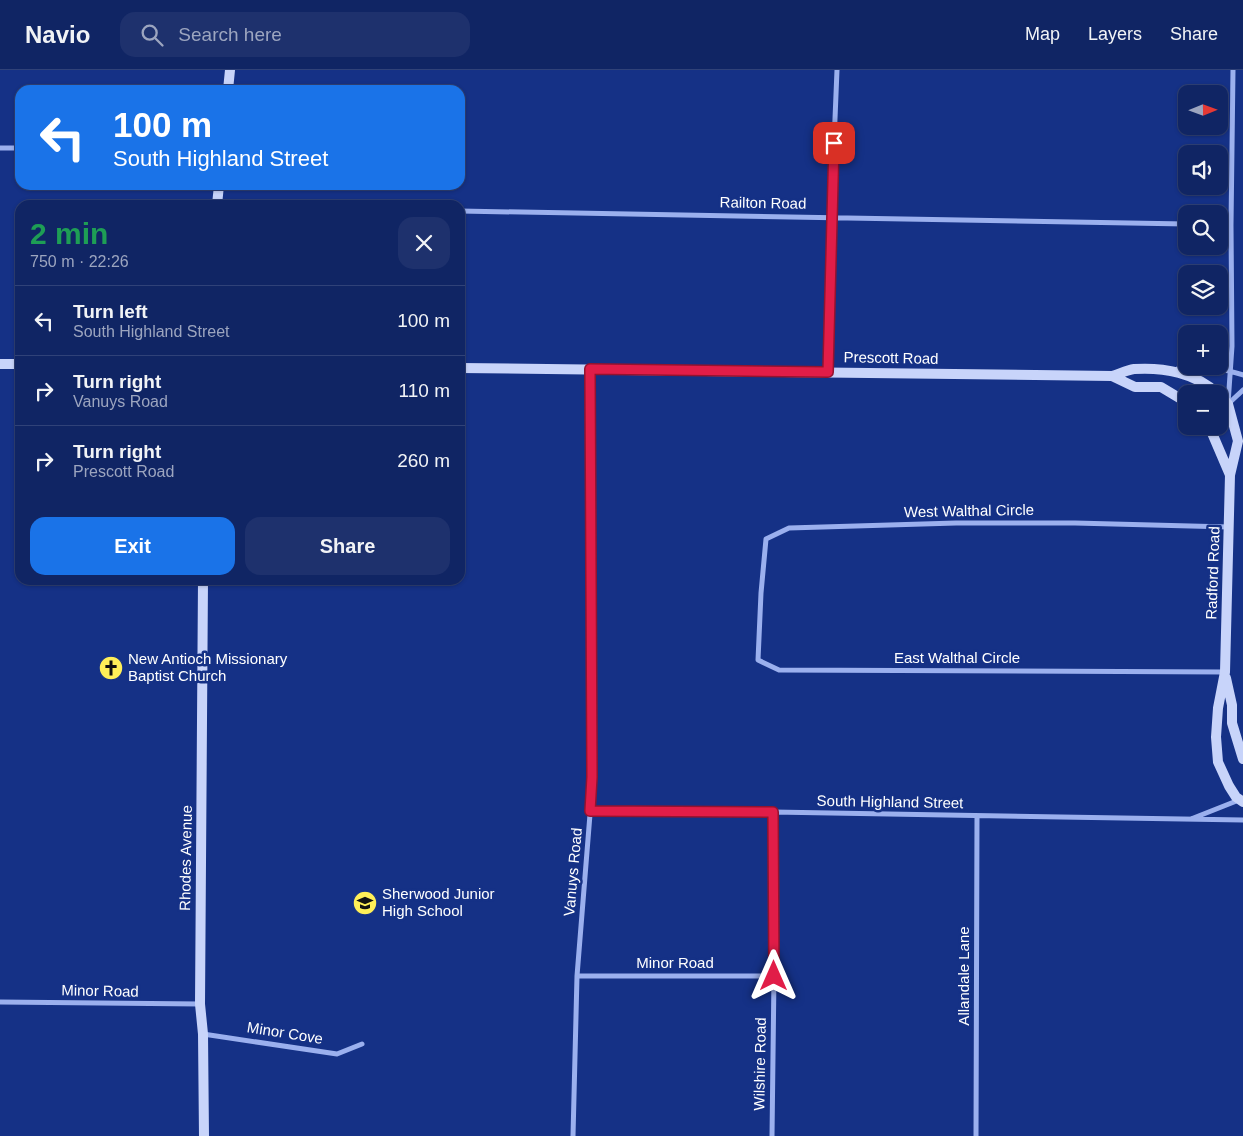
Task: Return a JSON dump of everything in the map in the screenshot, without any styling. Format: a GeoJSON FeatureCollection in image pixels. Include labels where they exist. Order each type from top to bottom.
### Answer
{"type":"FeatureCollection","features":[{"type":"Feature","properties":{"kind":"main road"},"geometry":{"type":"LineString","coordinates":[[228,85],[230,70]]}},
{"type":"Feature","properties":{"kind":"main road"},"geometry":{"type":"LineString","coordinates":[[0,364],[15,364]]}},
{"type":"Feature","properties":{"kind":"main road","name":"Prescott Road"},"geometry":{"type":"LineString","coordinates":[[465,368],[1112,376],[1133,370],[1168,370],[1208,385]]}},
{"type":"Feature","properties":{"kind":"main road","name":"Prescott Road"},"geometry":{"type":"LineString","coordinates":[[1112,376],[1135,387],[1161,387],[1178,397]]}},
{"type":"Feature","properties":{"kind":"main road","name":"Radford Road"},"geometry":{"type":"LineString","coordinates":[[1228,415],[1238,441],[1230,475],[1225,672],[1218,708],[1216,737],[1218,762],[1229,786],[1236,797],[1242,800]]}},
{"type":"Feature","properties":{"kind":"main road","name":"Radford Road"},"geometry":{"type":"LineString","coordinates":[[1213,435],[1230,475]]}},
{"type":"Feature","properties":{"kind":"main road","name":"Rhodes Avenue"},"geometry":{"type":"LineString","coordinates":[[203,585],[200,1004],[203,1034],[204,1136]]}},
{"type":"Feature","properties":{"kind":"main road","name":"Radford Road"},"geometry":{"type":"LineString","coordinates":[[1225,672],[1232,705],[1232,723],[1243,758]]}},
{"type":"Feature","properties":{"kind":"street"},"geometry":{"type":"LineString","coordinates":[[828,372],[831,216],[837,70]]}},
{"type":"Feature","properties":{"kind":"street","name":"Radford Road"},"geometry":{"type":"LineString","coordinates":[[1228,386],[1231,371],[1233,70]]}},
{"type":"Feature","properties":{"kind":"street"},"geometry":{"type":"LineString","coordinates":[[0,148],[15,148]]}},
{"type":"Feature","properties":{"kind":"street","name":"Railton Road"},"geometry":{"type":"LineString","coordinates":[[465,211],[831,216],[1178,224]]}},
{"type":"Feature","properties":{"kind":"street","name":"Prescott Road"},"geometry":{"type":"LineString","coordinates":[[1168,370],[1201,367],[1231,371],[1243,375]]}},
{"type":"Feature","properties":{"kind":"street","name":"Vanuys Road"},"geometry":{"type":"LineString","coordinates":[[573,1136],[577,976],[592,777],[590,369]]}},
{"type":"Feature","properties":{"kind":"street"},"geometry":{"type":"LineString","coordinates":[[1228,402],[1243,390]]}},
{"type":"Feature","properties":{"kind":"street","name":"West Walthal Circle"},"geometry":{"type":"LineString","coordinates":[[761,593],[766,539],[789,528],[956,523],[1075,523],[1229,528]]}},
{"type":"Feature","properties":{"kind":"street","name":"East Walthal Circle"},"geometry":{"type":"LineString","coordinates":[[761,593],[758,660],[779,670],[1225,672]]}},
{"type":"Feature","properties":{"kind":"street","name":"South Highland Street"},"geometry":{"type":"LineString","coordinates":[[1188,820],[1242,800]]}},
{"type":"Feature","properties":{"kind":"street","name":"South Highland Street"},"geometry":{"type":"LineString","coordinates":[[590,811],[773,812],[1243,820]]}},
{"type":"Feature","properties":{"kind":"street","name":"Wilshire Road"},"geometry":{"type":"LineString","coordinates":[[772,1136],[774,976],[773,812]]}},
{"type":"Feature","properties":{"kind":"street","name":"Allandale Lane"},"geometry":{"type":"LineString","coordinates":[[976,1136],[977,816]]}},
{"type":"Feature","properties":{"kind":"street","name":"Minor Road"},"geometry":{"type":"LineString","coordinates":[[577,976],[774,976]]}},
{"type":"Feature","properties":{"kind":"street","name":"Minor Road"},"geometry":{"type":"LineString","coordinates":[[0,1002],[200,1004]]}},
{"type":"Feature","properties":{"kind":"street","name":"Minor Cove"},"geometry":{"type":"LineString","coordinates":[[203,1034],[337,1054],[362,1044]]}},
{"type":"Feature","properties":{"kind":"place","name":"New Antioch Missionary Baptist Church"},"geometry":{"type":"Point","coordinates":[111,668]}},
{"type":"Feature","properties":{"kind":"place","name":"Sherwood Junior High School"},"geometry":{"type":"Point","coordinates":[365,903]}},
{"type":"Feature","properties":{"kind":"route"},"geometry":{"type":"LineString","coordinates":[[774,976],[773,812],[590,811],[592,777],[590,369],[828,372],[834,143]]}}]}
